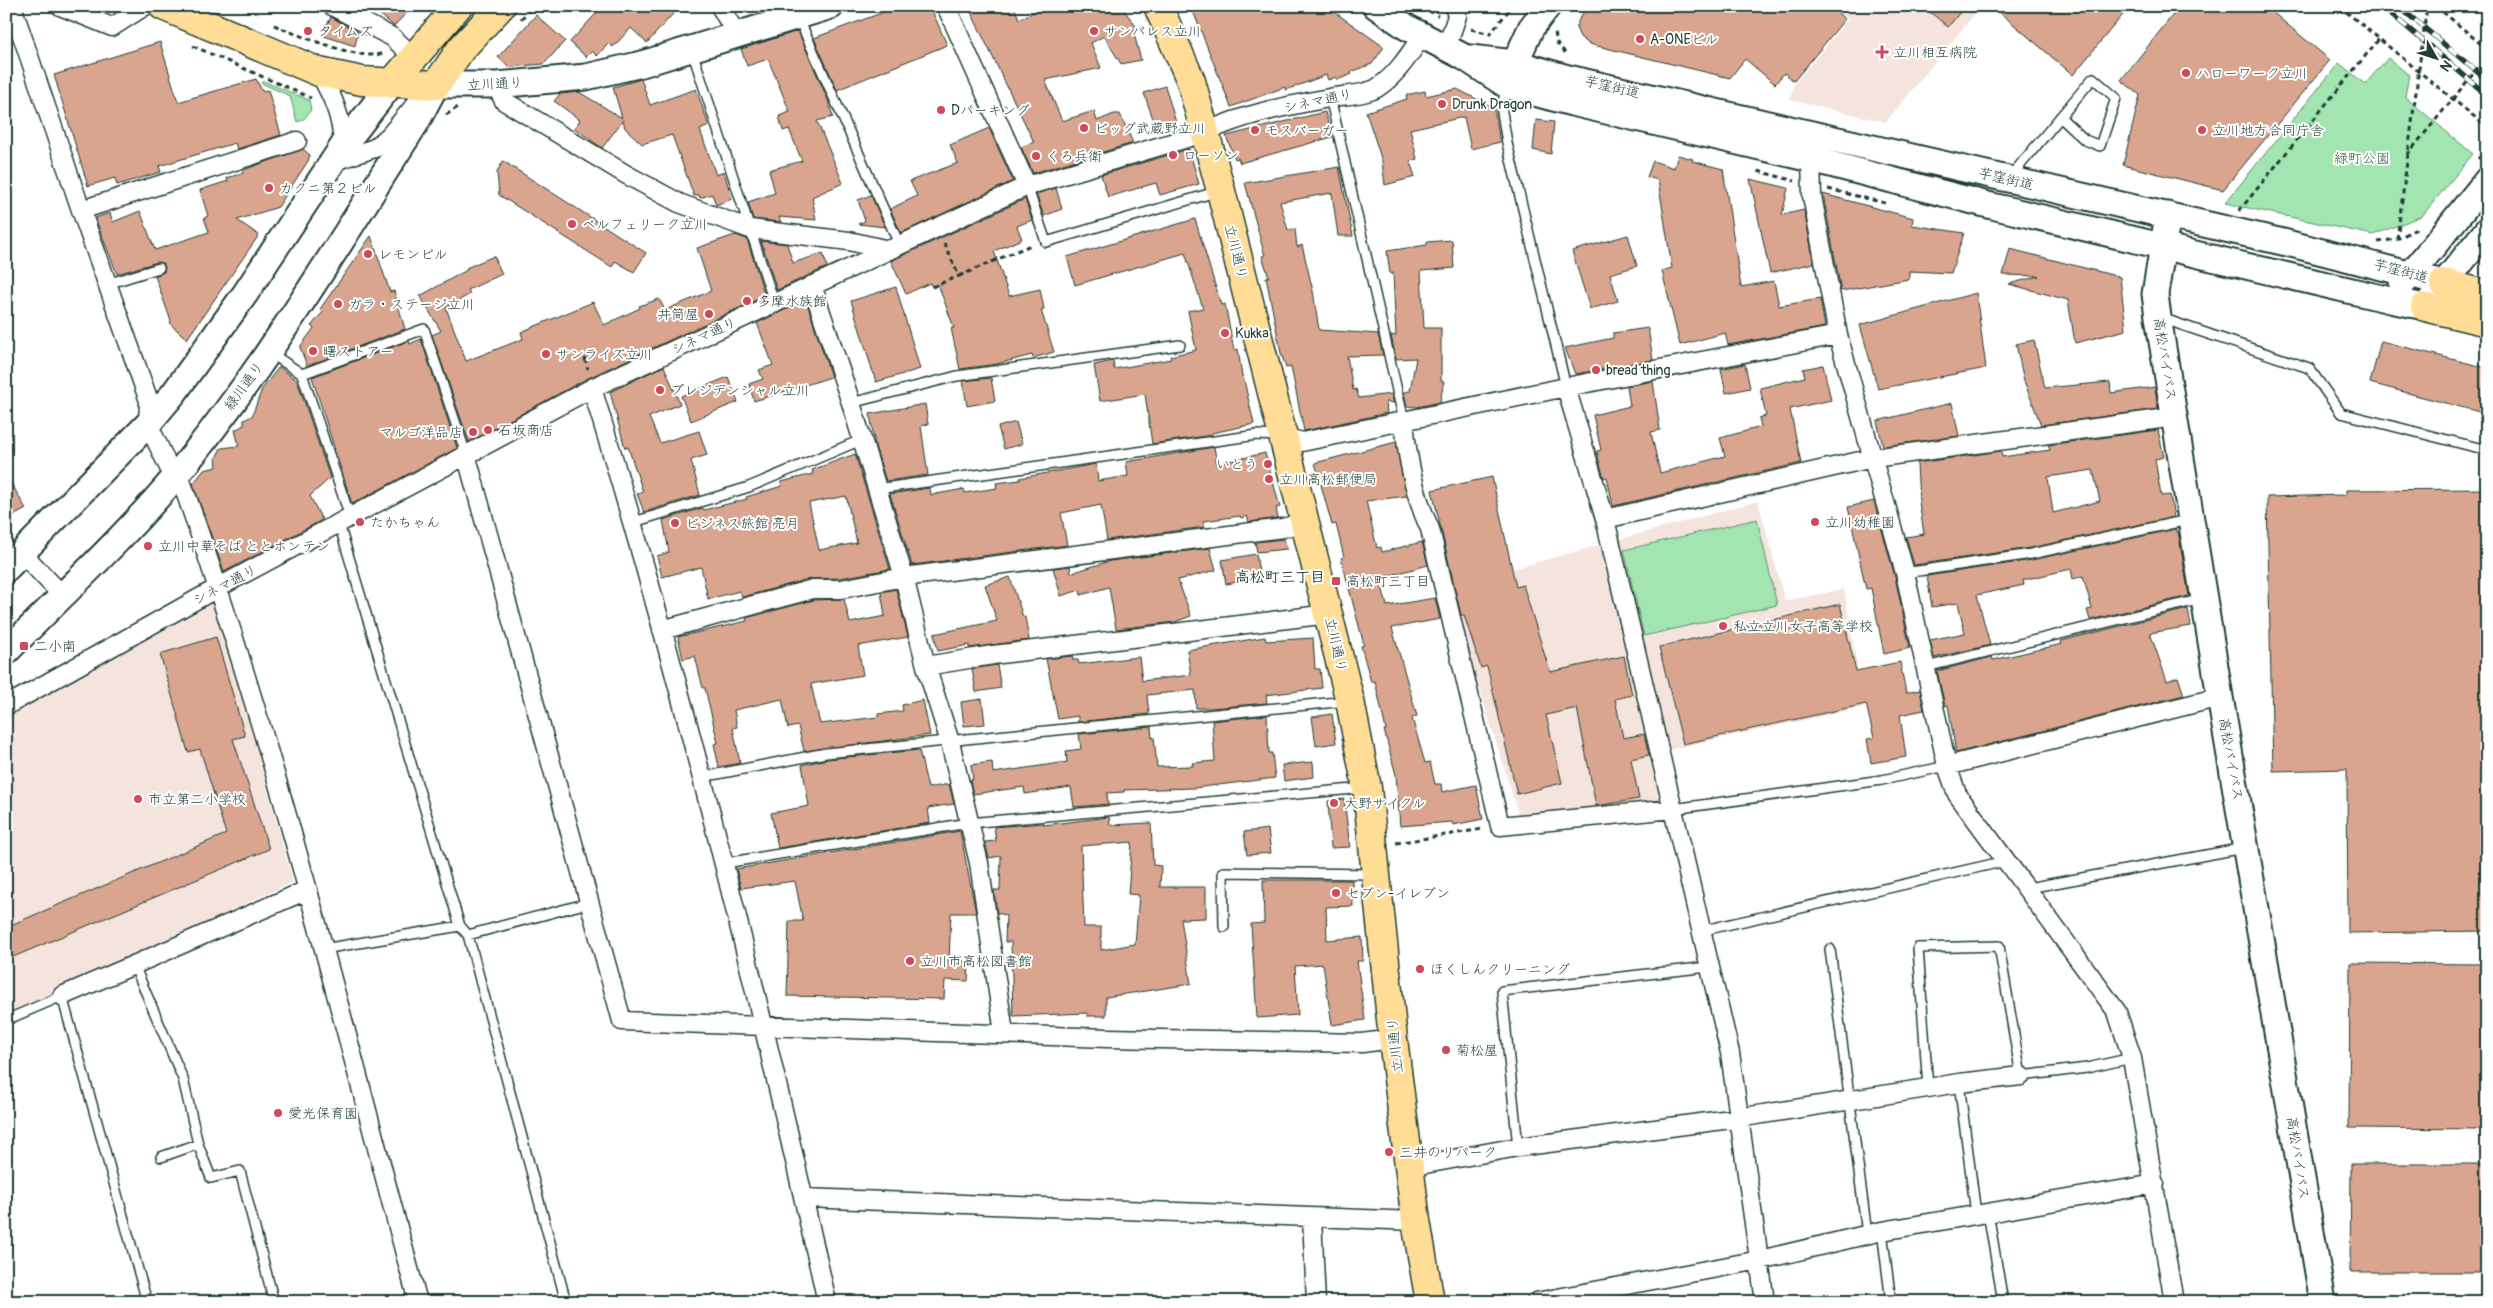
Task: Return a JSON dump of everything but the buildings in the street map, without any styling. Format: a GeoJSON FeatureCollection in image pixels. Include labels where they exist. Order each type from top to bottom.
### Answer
{"type":"FeatureCollection","features":[{"type":"Feature","properties":{"kind":"main road","name":"立川通り"},"geometry":{"type":"LineString","coordinates":[[163,6],[190,12],[319,72],[362,81],[436,86]]}},
{"type":"Feature","properties":{"kind":"main road"},"geometry":{"type":"LineString","coordinates":[[391,84],[401,52],[458,6]]}},
{"type":"Feature","properties":{"kind":"main road","name":"立川通り"},"geometry":{"type":"LineString","coordinates":[[1158,6],[1190,81],[1221,191],[1281,436],[1329,614],[1350,701],[1366,788],[1409,1167],[1430,1302]]}},
{"type":"Feature","properties":{"kind":"main road"},"geometry":{"type":"LineString","coordinates":[[436,86],[461,50],[508,16]]}},
{"type":"Feature","properties":{"kind":"main road"},"geometry":{"type":"LineString","coordinates":[[2444,283],[2487,295]]}},
{"type":"Feature","properties":{"kind":"main road"},"geometry":{"type":"LineString","coordinates":[[2425,307],[2487,322]]}},
{"type":"Feature","properties":{"kind":"street"},"geometry":{"type":"LineString","coordinates":[[14,6],[13,9],[81,210],[148,401],[148,424],[174,478],[183,486],[219,587],[252,693],[307,890],[418,1302]]}},
{"type":"Feature","properties":{"kind":"street"},"geometry":{"type":"LineString","coordinates":[[60,6],[112,27],[145,6]]}},
{"type":"Feature","properties":{"kind":"street"},"geometry":{"type":"LineString","coordinates":[[332,6],[392,37],[401,52]]}},
{"type":"Feature","properties":{"kind":"street"},"geometry":{"type":"LineString","coordinates":[[720,6],[736,34]]}},
{"type":"Feature","properties":{"kind":"street","name":"立川通り"},"geometry":{"type":"LineString","coordinates":[[436,86],[496,85],[586,77],[642,64],[831,6]]}},
{"type":"Feature","properties":{"kind":"street"},"geometry":{"type":"LineString","coordinates":[[946,6],[1027,186]]}},
{"type":"Feature","properties":{"kind":"street"},"geometry":{"type":"LineString","coordinates":[[1376,6],[1422,36],[1455,53],[1512,74],[1531,28],[1548,6]]}},
{"type":"Feature","properties":{"kind":"street"},"geometry":{"type":"LineString","coordinates":[[1454,6],[1457,16],[1455,53]]}},
{"type":"Feature","properties":{"kind":"street","name":"シネマ通り"},"geometry":{"type":"LineString","coordinates":[[6,706],[219,587],[592,388],[1027,186],[1204,133],[1226,122],[1330,97],[1375,89],[1398,70],[1422,36]]}},
{"type":"Feature","properties":{"kind":"street"},"geometry":{"type":"LineString","coordinates":[[319,72],[338,108],[341,119],[339,153]]}},
{"type":"Feature","properties":{"kind":"street","name":"芋窪街道"},"geometry":{"type":"LineString","coordinates":[[1512,74],[1568,78],[1787,126],[2008,180],[2168,215],[2411,273],[2444,283]]}},
{"type":"Feature","properties":{"kind":"street","name":"芋窪街道"},"geometry":{"type":"LineString","coordinates":[[1512,74],[1572,103],[1811,159],[2162,246],[2425,307]]}},
{"type":"Feature","properties":{"kind":"street"},"geometry":{"type":"LineString","coordinates":[[62,595],[14,561],[148,424],[174,393],[245,294],[339,153],[391,84]]}},
{"type":"Feature","properties":{"kind":"street"},"geometry":{"type":"LineString","coordinates":[[496,85],[504,101],[627,175],[680,203],[750,229],[894,248]]}},
{"type":"Feature","properties":{"kind":"street"},"geometry":{"type":"LineString","coordinates":[[339,153],[375,148],[390,135],[419,100],[436,86]]}},
{"type":"Feature","properties":{"kind":"street","name":"緑川通り"},"geometry":{"type":"LineString","coordinates":[[6,652],[118,541],[174,478],[269,352],[416,123],[436,86]]}},
{"type":"Feature","properties":{"kind":"street"},"geometry":{"type":"LineString","coordinates":[[81,210],[297,142]]}},
{"type":"Feature","properties":{"kind":"street"},"geometry":{"type":"LineString","coordinates":[[1811,159],[1812,196],[1838,336],[1905,573],[1948,766],[1957,794],[2028,888],[2059,934],[2117,1012],[2132,1058],[2174,1302]]}},
{"type":"Feature","properties":{"kind":"street"},"geometry":{"type":"LineString","coordinates":[[2390,300],[2487,180]]}},
{"type":"Feature","properties":{"kind":"street","name":"高松バイパス"},"geometry":{"type":"LineString","coordinates":[[2168,215],[2156,294],[2158,317],[2321,1297]]}},
{"type":"Feature","properties":{"kind":"street"},"geometry":{"type":"LineString","coordinates":[[2425,307],[2487,230]]}},
{"type":"Feature","properties":{"kind":"street"},"geometry":{"type":"LineString","coordinates":[[812,285],[904,577],[926,666],[950,742],[968,823],[979,862],[1004,1033]]}},
{"type":"Feature","properties":{"kind":"street"},"geometry":{"type":"LineString","coordinates":[[1281,436],[1302,442],[1566,387],[1838,336]]}},
{"type":"Feature","properties":{"kind":"street"},"geometry":{"type":"LineString","coordinates":[[1566,387],[1605,519],[1708,967],[1730,1053],[1765,1302]]}},
{"type":"Feature","properties":{"kind":"street"},"geometry":{"type":"LineString","coordinates":[[592,388],[634,522],[725,863],[827,1302]]}},
{"type":"Feature","properties":{"kind":"street"},"geometry":{"type":"LineString","coordinates":[[1605,519],[1873,458],[2174,417]]}},
{"type":"Feature","properties":{"kind":"street"},"geometry":{"type":"LineString","coordinates":[[1404,421],[1406,444],[1425,517],[1430,529],[1500,826],[1673,810]]}},
{"type":"Feature","properties":{"kind":"street"},"geometry":{"type":"LineString","coordinates":[[466,454],[622,1021],[1352,1042],[1394,1039]]}},
{"type":"Feature","properties":{"kind":"street"},"geometry":{"type":"LineString","coordinates":[[662,630],[813,589],[841,589],[904,577],[1263,531],[1304,522]]}},
{"type":"Feature","properties":{"kind":"street"},"geometry":{"type":"LineString","coordinates":[[926,666],[993,655],[1329,614]]}},
{"type":"Feature","properties":{"kind":"street"},"geometry":{"type":"LineString","coordinates":[[1948,766],[2220,697]]}},
{"type":"Feature","properties":{"kind":"street"},"geometry":{"type":"LineString","coordinates":[[62,996],[307,890]]}},
{"type":"Feature","properties":{"kind":"street"},"geometry":{"type":"LineString","coordinates":[[1409,1167],[1518,1147],[1738,1118],[1959,1083],[2021,1076]]}},
{"type":"Feature","properties":{"kind":"street"},"geometry":{"type":"LineString","coordinates":[[1536,1302],[1760,1260],[1875,1232],[2155,1184]]}},
{"type":"Feature","properties":{"kind":"street"},"geometry":{"type":"LineString","coordinates":[[804,1198],[1416,1221]]}},
{"type":"Feature","properties":{"kind":"street"},"geometry":{"type":"LineString","coordinates":[[1312,1218],[1316,1302]]}},
{"type":"Feature","properties":{"kind":"lane"},"geometry":{"type":"LineString","coordinates":[[798,16],[894,248]]}},
{"type":"Feature","properties":{"kind":"lane"},"geometry":{"type":"LineString","coordinates":[[692,49],[774,302]]}},
{"type":"Feature","properties":{"kind":"lane"},"geometry":{"type":"LineString","coordinates":[[1512,74],[1501,106],[1508,143],[1566,387]]}},
{"type":"Feature","properties":{"kind":"lane"},"geometry":{"type":"LineString","coordinates":[[2008,180],[2060,117],[2093,78],[2116,98],[2100,146],[2085,140],[2060,117]]}},
{"type":"Feature","properties":{"kind":"lane"},"geometry":{"type":"LineString","coordinates":[[1330,97],[1404,421]]}},
{"type":"Feature","properties":{"kind":"lane"},"geometry":{"type":"LineString","coordinates":[[1027,186],[1046,242],[1221,191]]}},
{"type":"Feature","properties":{"kind":"lane"},"geometry":{"type":"LineString","coordinates":[[107,284],[159,268]]}},
{"type":"Feature","properties":{"kind":"lane"},"geometry":{"type":"LineString","coordinates":[[2158,317],[2309,368],[2342,413],[2487,450]]}},
{"type":"Feature","properties":{"kind":"lane"},"geometry":{"type":"LineString","coordinates":[[302,374],[424,329],[466,454]]}},
{"type":"Feature","properties":{"kind":"lane"},"geometry":{"type":"LineString","coordinates":[[851,404],[956,376],[1180,345]]}},
{"type":"Feature","properties":{"kind":"lane"},"geometry":{"type":"LineString","coordinates":[[269,352],[302,374],[460,926],[468,935],[566,1302]]}},
{"type":"Feature","properties":{"kind":"lane"},"geometry":{"type":"LineString","coordinates":[[877,489],[1258,435],[1281,436]]}},
{"type":"Feature","properties":{"kind":"lane"},"geometry":{"type":"LineString","coordinates":[[634,522],[749,487],[861,440]]}},
{"type":"Feature","properties":{"kind":"lane"},"geometry":{"type":"LineString","coordinates":[[1905,573],[2031,554],[2191,520]]}},
{"type":"Feature","properties":{"kind":"lane"},"geometry":{"type":"LineString","coordinates":[[1926,667],[2204,599]]}},
{"type":"Feature","properties":{"kind":"lane"},"geometry":{"type":"LineString","coordinates":[[702,777],[826,754],[1350,701]]}},
{"type":"Feature","properties":{"kind":"lane"},"geometry":{"type":"LineString","coordinates":[[1673,810],[1882,780],[1948,766]]}},
{"type":"Feature","properties":{"kind":"lane"},"geometry":{"type":"LineString","coordinates":[[725,863],[968,823],[1366,788]]}},
{"type":"Feature","properties":{"kind":"lane"},"geometry":{"type":"LineString","coordinates":[[2028,888],[2247,847]]}},
{"type":"Feature","properties":{"kind":"lane"},"geometry":{"type":"LineString","coordinates":[[1700,931],[2007,861]]}},
{"type":"Feature","properties":{"kind":"lane"},"geometry":{"type":"LineString","coordinates":[[1224,927],[1223,872],[1376,874]]}},
{"type":"Feature","properties":{"kind":"lane"},"geometry":{"type":"LineString","coordinates":[[468,935],[588,902]]}},
{"type":"Feature","properties":{"kind":"lane"},"geometry":{"type":"LineString","coordinates":[[322,949],[460,926]]}},
{"type":"Feature","properties":{"kind":"lane"},"geometry":{"type":"LineString","coordinates":[[1928,1088],[1918,948],[1999,946],[2021,1076],[2087,1068],[2132,1058]]}},
{"type":"Feature","properties":{"kind":"lane"},"geometry":{"type":"LineString","coordinates":[[1830,949],[1848,1100],[1891,1302]]}},
{"type":"Feature","properties":{"kind":"lane"},"geometry":{"type":"LineString","coordinates":[[134,964],[182,1079],[198,1144],[211,1178],[240,1171],[274,1302]]}},
{"type":"Feature","properties":{"kind":"lane"},"geometry":{"type":"LineString","coordinates":[[1518,1147],[1502,991],[1708,967]]}},
{"type":"Feature","properties":{"kind":"lane"},"geometry":{"type":"LineString","coordinates":[[6,1020],[62,996],[147,1302]]}},
{"type":"Feature","properties":{"kind":"lane"},"geometry":{"type":"LineString","coordinates":[[1959,1083],[1982,1213],[2003,1302]]}},
{"type":"Feature","properties":{"kind":"lane"},"geometry":{"type":"LineString","coordinates":[[161,1156],[198,1144]]}},
{"type":"Feature","properties":{"kind":"path"},"geometry":{"type":"LineString","coordinates":[[508,16],[533,6]]}},
{"type":"Feature","properties":{"kind":"path"},"geometry":{"type":"LineString","coordinates":[[2340,6],[2487,128]]}},
{"type":"Feature","properties":{"kind":"path"},"geometry":{"type":"LineString","coordinates":[[2397,239],[2427,6]]}},
{"type":"Feature","properties":{"kind":"path"},"geometry":{"type":"LineString","coordinates":[[2436,6],[2487,49]]}},
{"type":"Feature","properties":{"kind":"path"},"geometry":{"type":"LineString","coordinates":[[271,24],[309,38],[371,56],[401,52]]}},
{"type":"Feature","properties":{"kind":"path"},"geometry":{"type":"LineString","coordinates":[[2238,212],[2379,39]]}},
{"type":"Feature","properties":{"kind":"path"},"geometry":{"type":"LineString","coordinates":[[188,44],[311,98],[315,104]]}},
{"type":"Feature","properties":{"kind":"path"},"geometry":{"type":"LineString","coordinates":[[2407,156],[2487,57]]}},
{"type":"Feature","properties":{"kind":"path"},"geometry":{"type":"LineString","coordinates":[[937,227],[959,276]]}},
{"type":"Feature","properties":{"kind":"path"},"geometry":{"type":"LineString","coordinates":[[932,287],[1036,242],[1046,242]]}},
{"type":"Feature","properties":{"kind":"path"},"geometry":{"type":"LineString","coordinates":[[1393,844],[1500,826]]}},
{"type":"Feature","properties":{"kind":"shaded area","name":"立川相互病院"},"geometry":{"type":"Polygon","coordinates":[[[1833,6],[1981,6],[1886,122],[1790,100],[1793,86],[1848,19],[1833,6]]]}},
{"type":"Feature","properties":{"kind":"shaded area"},"geometry":{"type":"Polygon","coordinates":[[[1758,501],[1785,601],[1844,589],[1864,707],[1654,753],[1664,800],[1519,816],[1448,587],[1758,501]]]}},
{"type":"Feature","properties":{"kind":"shaded area","name":"市立第二小学校"},"geometry":{"type":"Polygon","coordinates":[[[216,602],[293,882],[6,1014],[6,717],[216,602]]]}},
{"type":"Feature","properties":{"kind":"green space","name":"緑町公園"},"geometry":{"type":"Polygon","coordinates":[[[2388,58],[2409,75],[2405,97],[2473,154],[2422,216],[2373,235],[2225,203],[2339,63],[2365,84],[2388,58]]]}},
{"type":"Feature","properties":{"kind":"green space"},"geometry":{"type":"Polygon","coordinates":[[[263,81],[309,100],[311,110],[303,120],[297,122],[290,96],[261,83],[263,81]]]}},
{"type":"Feature","properties":{"kind":"green space"},"geometry":{"type":"Polygon","coordinates":[[[1757,519],[1777,605],[1644,636],[1624,550],[1757,519]]]}},
{"type":"Feature","properties":{"kind":"railway"},"geometry":{"type":"LineString","coordinates":[[2382,6],[2487,95]]}},
{"type":"Feature","properties":{"kind":"railway"},"geometry":{"type":"LineString","coordinates":[[2398,6],[2487,80]]}},
{"type":"Feature","properties":{"kind":"place","name":"タイムズ"},"geometry":{"type":"Point","coordinates":[308,31]}},
{"type":"Feature","properties":{"kind":"place","name":"サンパレス立川"},"geometry":{"type":"Point","coordinates":[1094,31]}},
{"type":"Feature","properties":{"kind":"place","name":"A-ONEビル"},"geometry":{"type":"Point","coordinates":[1640,39]}},
{"type":"Feature","properties":{"kind":"place","name":"立川相互病院"},"geometry":{"type":"Point","coordinates":[1882,52]}},
{"type":"Feature","properties":{"kind":"place","name":"ハローワーク立川"},"geometry":{"type":"Point","coordinates":[2186,73]}},
{"type":"Feature","properties":{"kind":"place","name":"Drunk Dragon"},"geometry":{"type":"Point","coordinates":[1442,104]}},
{"type":"Feature","properties":{"kind":"place","name":"Dパーキング"},"geometry":{"type":"Point","coordinates":[941,110]}},
{"type":"Feature","properties":{"kind":"place","name":"ビッグ武蔵野立川"},"geometry":{"type":"Point","coordinates":[1084,128]}},
{"type":"Feature","properties":{"kind":"place","name":"モスバーガー"},"geometry":{"type":"Point","coordinates":[1255,130]}},
{"type":"Feature","properties":{"kind":"place","name":"立川地方合同庁舎"},"geometry":{"type":"Point","coordinates":[2202,130]}},
{"type":"Feature","properties":{"kind":"place","name":"ローソン"},"geometry":{"type":"Point","coordinates":[1173,155]}},
{"type":"Feature","properties":{"kind":"place","name":"くろ兵衛"},"geometry":{"type":"Point","coordinates":[1036,156]}},
{"type":"Feature","properties":{"kind":"place","name":"カクニ第２ビル"},"geometry":{"type":"Point","coordinates":[269,188]}},
{"type":"Feature","properties":{"kind":"place","name":"ベルフェリーク立川"},"geometry":{"type":"Point","coordinates":[572,224]}},
{"type":"Feature","properties":{"kind":"place","name":"レモンビル"},"geometry":{"type":"Point","coordinates":[368,254]}},
{"type":"Feature","properties":{"kind":"place","name":"多摩水族館"},"geometry":{"type":"Point","coordinates":[747,301]}},
{"type":"Feature","properties":{"kind":"place","name":"ガラ・ステージ立川"},"geometry":{"type":"Point","coordinates":[338,304]}},
{"type":"Feature","properties":{"kind":"place","name":"井筒屋"},"geometry":{"type":"Point","coordinates":[709,314]}},
{"type":"Feature","properties":{"kind":"place","name":"Kukka"},"geometry":{"type":"Point","coordinates":[1225,333]}},
{"type":"Feature","properties":{"kind":"place","name":"曙ストアー"},"geometry":{"type":"Point","coordinates":[313,351]}},
{"type":"Feature","properties":{"kind":"place","name":"サンライズ立川"},"geometry":{"type":"Point","coordinates":[546,354]}},
{"type":"Feature","properties":{"kind":"place","name":"bread thing"},"geometry":{"type":"Point","coordinates":[1596,370]}},
{"type":"Feature","properties":{"kind":"place","name":"プレジデンシャル立川"},"geometry":{"type":"Point","coordinates":[660,390]}},
{"type":"Feature","properties":{"kind":"place","name":"石坂商店"},"geometry":{"type":"Point","coordinates":[488,430]}},
{"type":"Feature","properties":{"kind":"place","name":"マルゴ洋品店"},"geometry":{"type":"Point","coordinates":[473,432]}},
{"type":"Feature","properties":{"kind":"place","name":"いとう"},"geometry":{"type":"Point","coordinates":[1268,464]}},
{"type":"Feature","properties":{"kind":"place","name":"立川高松郵便局"},"geometry":{"type":"Point","coordinates":[1269,479]}},
{"type":"Feature","properties":{"kind":"place","name":"たかちゃん"},"geometry":{"type":"Point","coordinates":[360,522]}},
{"type":"Feature","properties":{"kind":"place","name":"立川幼稚園"},"geometry":{"type":"Point","coordinates":[1815,522]}},
{"type":"Feature","properties":{"kind":"place","name":"ビジネス旅館 亮月"},"geometry":{"type":"Point","coordinates":[675,523]}},
{"type":"Feature","properties":{"kind":"place","name":"立川中華そば ととホンテン"},"geometry":{"type":"Point","coordinates":[148,546]}},
{"type":"Feature","properties":{"kind":"place","name":"高松町三丁目"},"geometry":{"type":"Point","coordinates":[1336,581]}},
{"type":"Feature","properties":{"kind":"place","name":"私立立川女子高等学校"},"geometry":{"type":"Point","coordinates":[1723,626]}},
{"type":"Feature","properties":{"kind":"place","name":"二小南"},"geometry":{"type":"Point","coordinates":[24,646]}},
{"type":"Feature","properties":{"kind":"place","name":"市立第二小学校"},"geometry":{"type":"Point","coordinates":[138,799]}},
{"type":"Feature","properties":{"kind":"place","name":"大野サイクル"},"geometry":{"type":"Point","coordinates":[1334,803]}},
{"type":"Feature","properties":{"kind":"place","name":"セブン-イレブン"},"geometry":{"type":"Point","coordinates":[1336,893]}},
{"type":"Feature","properties":{"kind":"place","name":"立川市高松図書館"},"geometry":{"type":"Point","coordinates":[910,961]}},
{"type":"Feature","properties":{"kind":"place","name":"ほくしんクリーニング"},"geometry":{"type":"Point","coordinates":[1420,969]}},
{"type":"Feature","properties":{"kind":"place","name":"菊松屋"},"geometry":{"type":"Point","coordinates":[1446,1050]}},
{"type":"Feature","properties":{"kind":"place","name":"愛光保育園"},"geometry":{"type":"Point","coordinates":[278,1113]}},
{"type":"Feature","properties":{"kind":"place","name":"三井のリパーク"},"geometry":{"type":"Point","coordinates":[1389,1152]}},
{"type":"Feature","properties":{"kind":"district","name":"高松町三丁目"},"geometry":{"type":"Point","coordinates":[1280,577]}}]}
